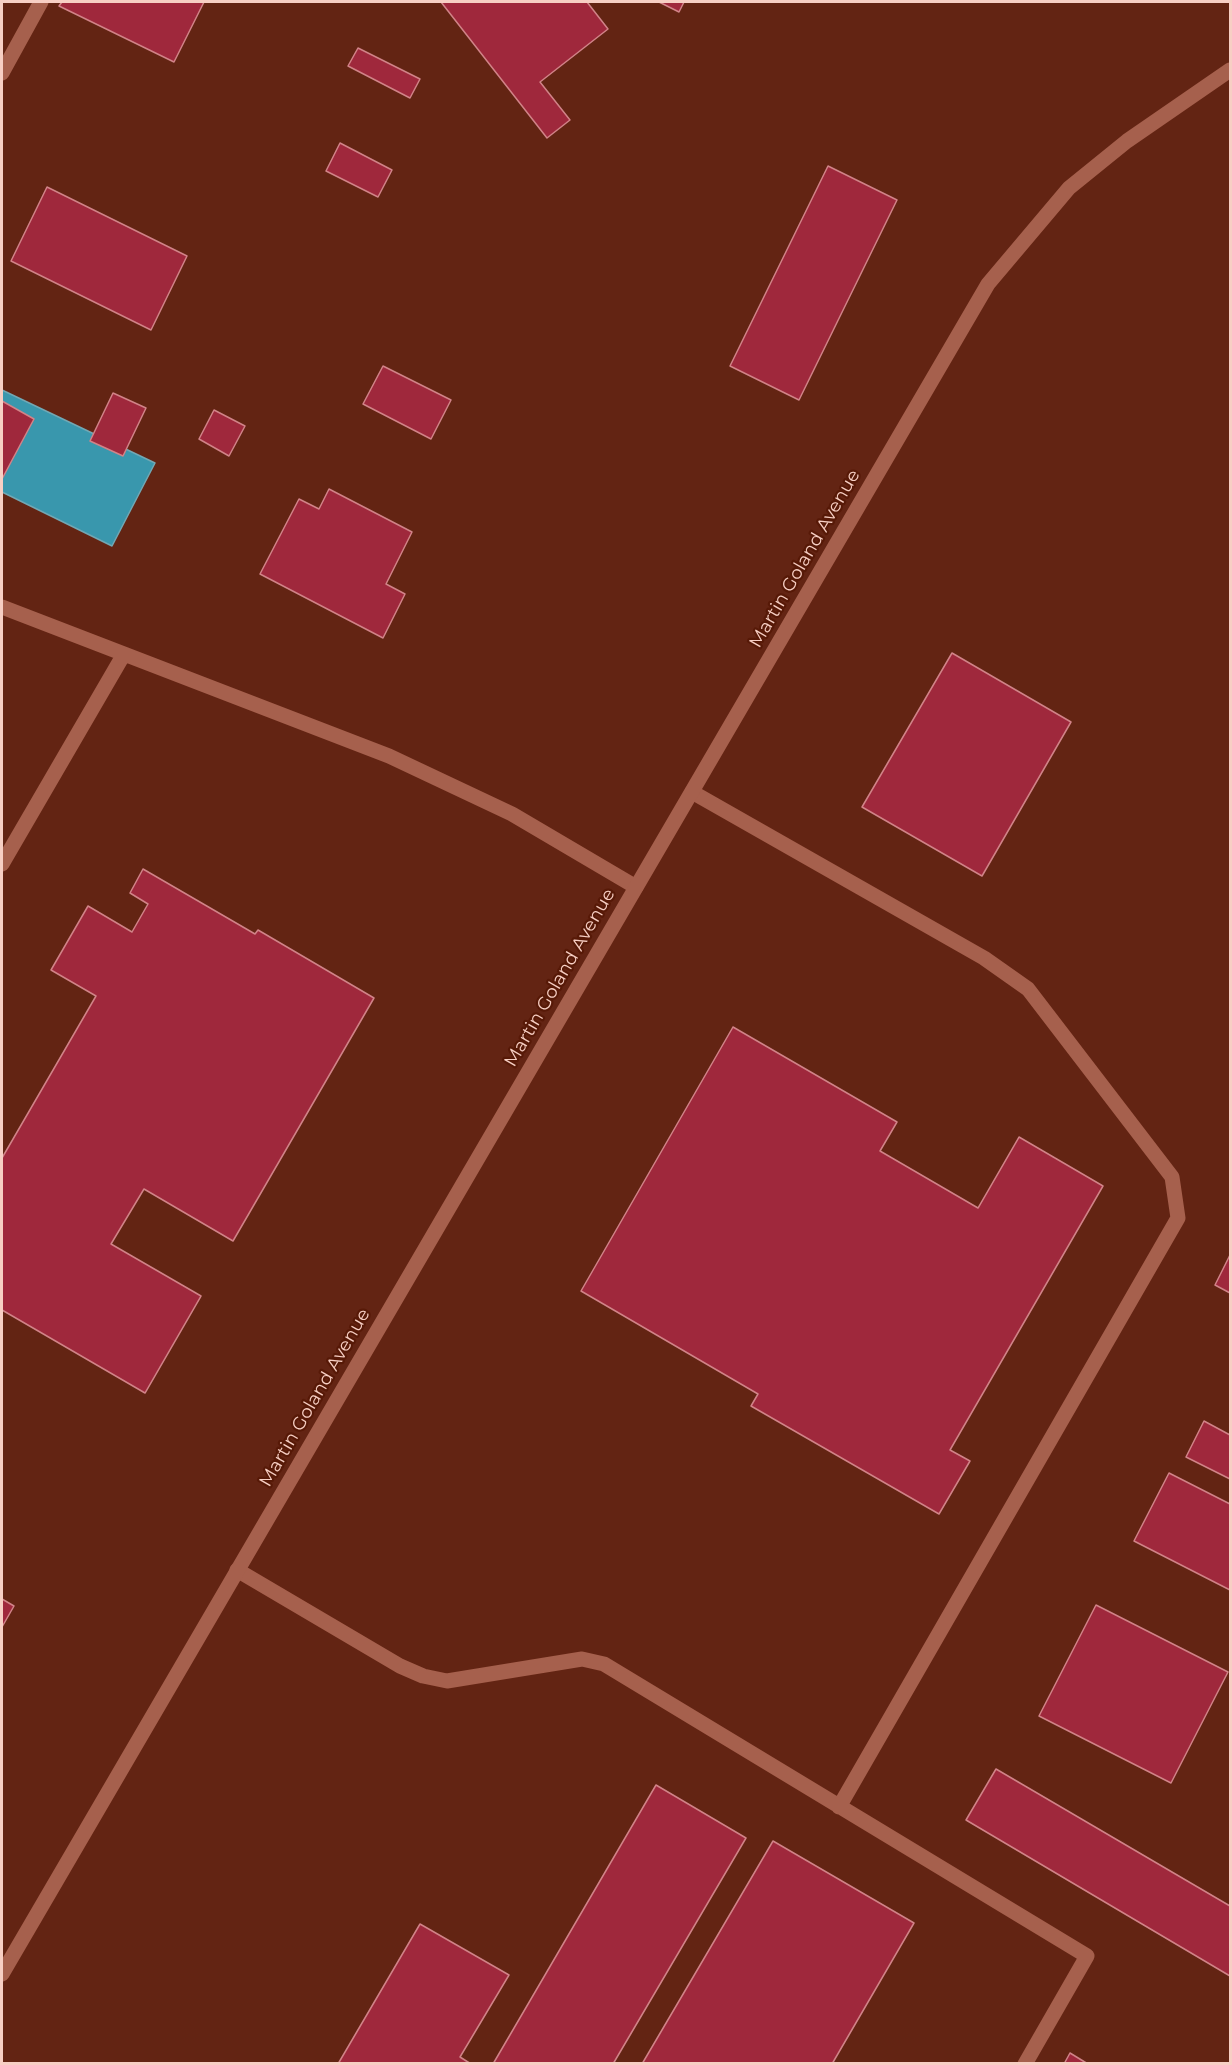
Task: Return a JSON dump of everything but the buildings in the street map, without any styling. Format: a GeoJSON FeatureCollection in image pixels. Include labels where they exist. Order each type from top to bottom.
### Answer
{"type":"FeatureCollection","features":[{"type":"Feature","properties":{"kind":"street"},"geometry":{"type":"LineString","coordinates":[[2,73],[41,2]]}},
{"type":"Feature","properties":{"kind":"street","name":"Martin Goland Avenue"},"geometry":{"type":"LineString","coordinates":[[2,1974],[988,284],[1069,188],[1127,141],[1230,70]]}},
{"type":"Feature","properties":{"kind":"street"},"geometry":{"type":"LineString","coordinates":[[2,607],[389,756],[512,814],[636,887]]}},
{"type":"Feature","properties":{"kind":"street"},"geometry":{"type":"LineString","coordinates":[[2,864],[124,654]]}},
{"type":"Feature","properties":{"kind":"street"},"geometry":{"type":"LineString","coordinates":[[692,792],[984,958],[1028,989],[1172,1177],[1178,1218],[839,1807]]}},
{"type":"Feature","properties":{"kind":"street"},"geometry":{"type":"LineString","coordinates":[[237,1570],[400,1666],[423,1677],[447,1681],[582,1659],[604,1664],[1087,1956],[1025,2064]]}},
{"type":"Feature","properties":{"kind":"water"},"geometry":{"type":"Polygon","coordinates":[[[2,390],[155,463],[112,546],[2,492],[2,390]]]}}]}
